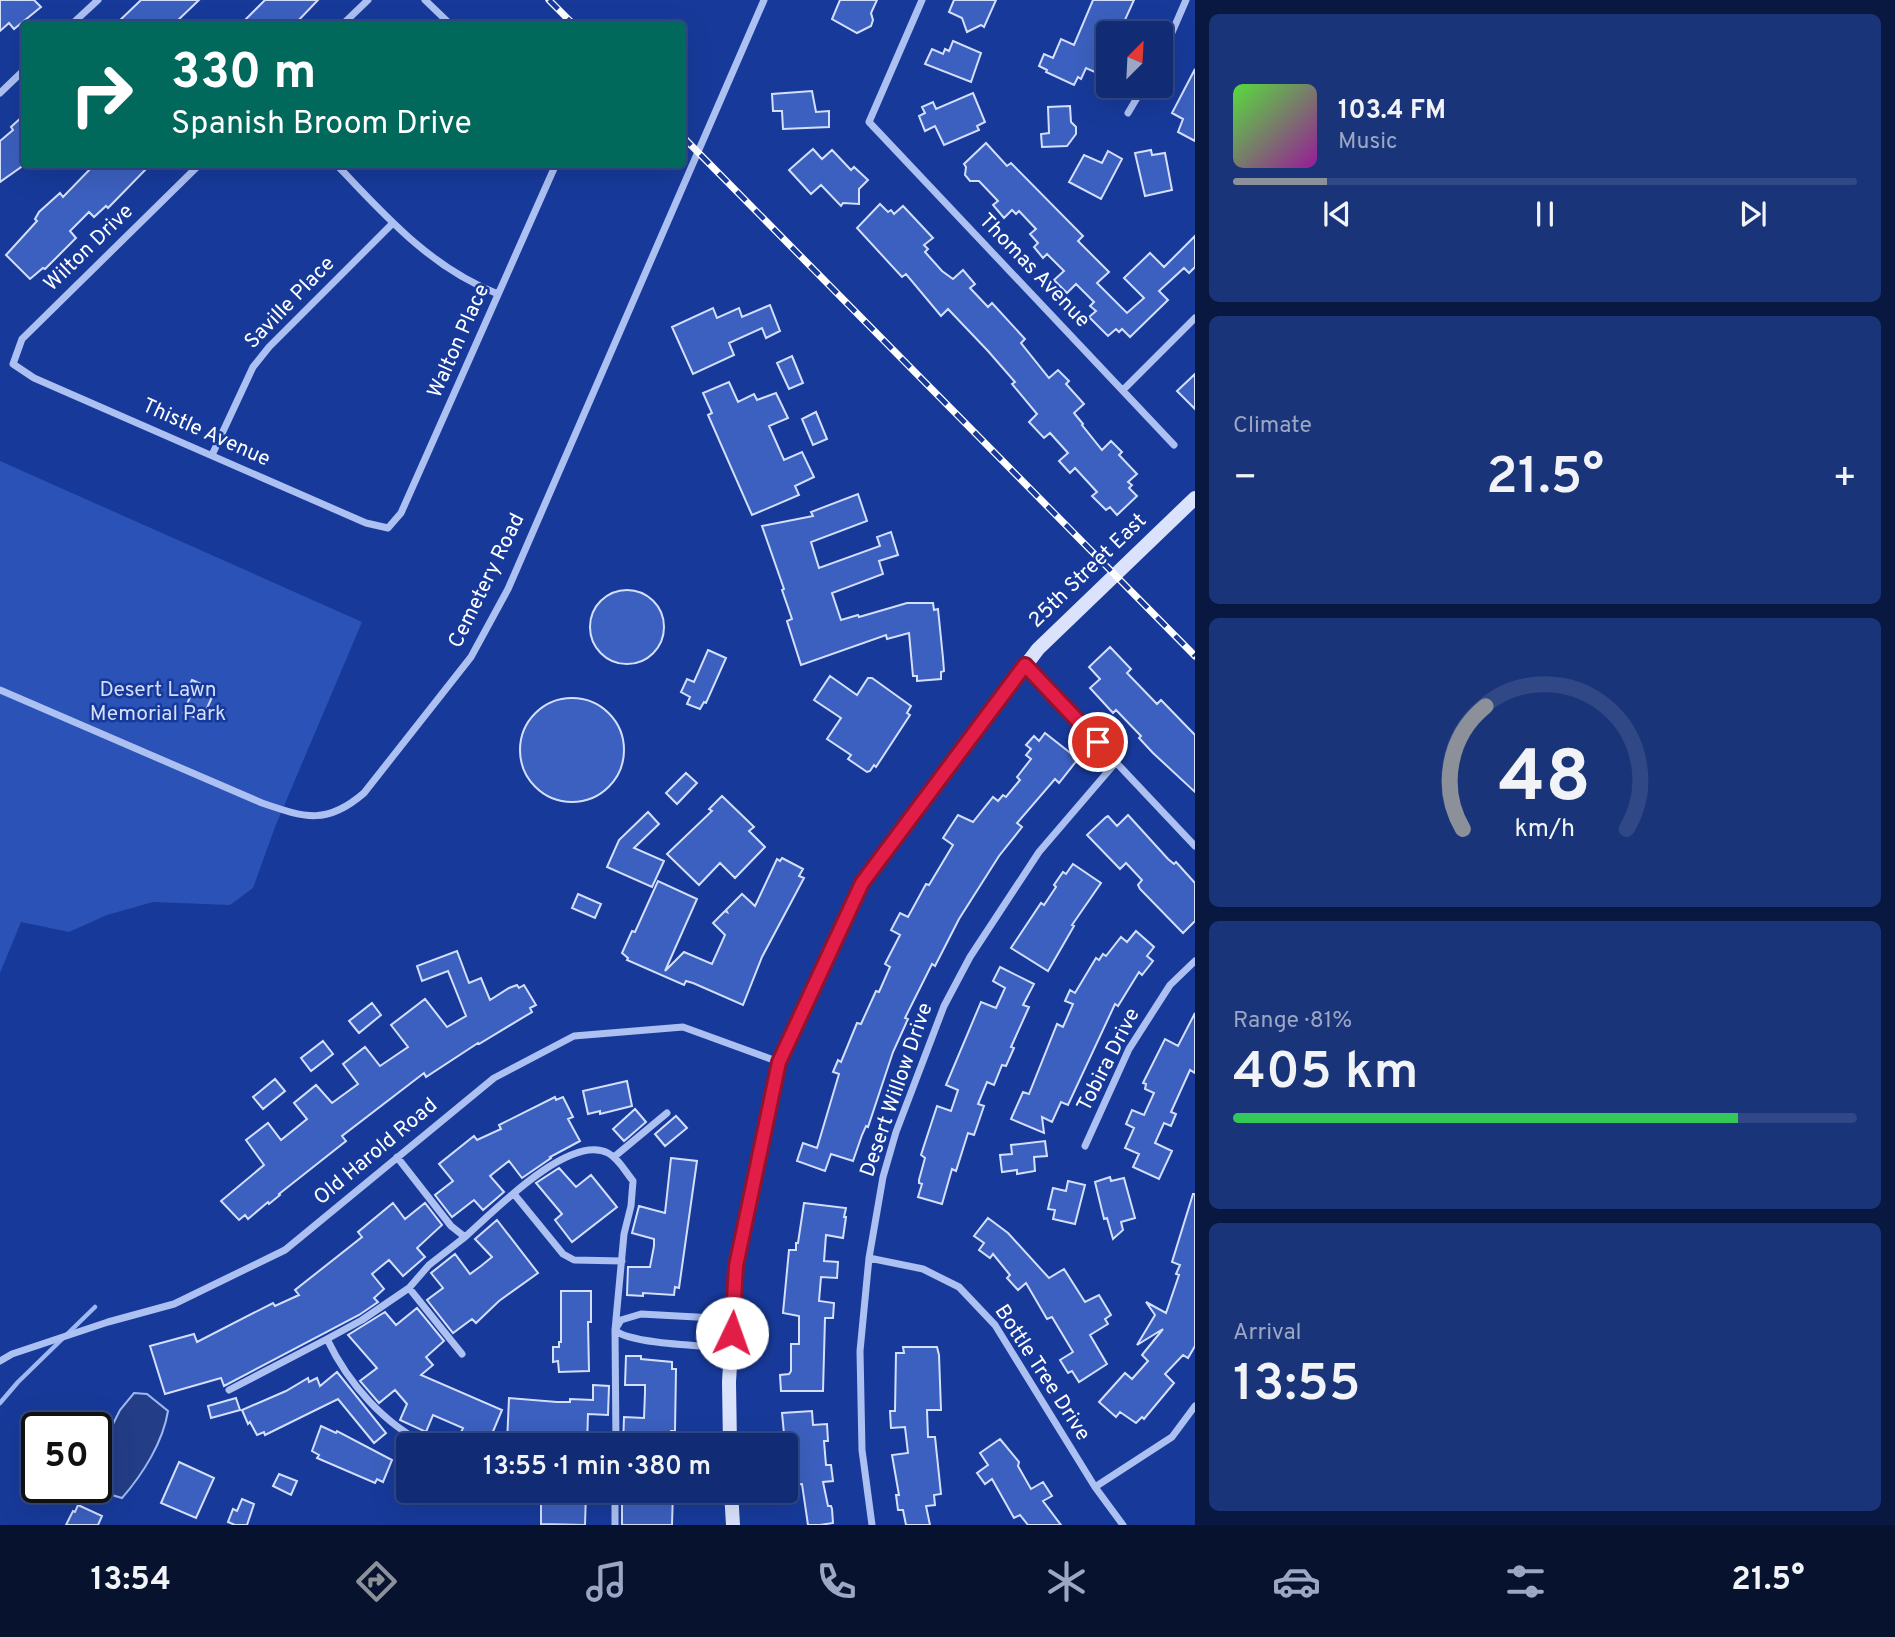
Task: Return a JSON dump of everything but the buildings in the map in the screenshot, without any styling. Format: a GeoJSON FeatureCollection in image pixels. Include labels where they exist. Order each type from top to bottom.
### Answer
{"type":"FeatureCollection","features":[{"type":"Feature","properties":{"kind":"main road","name":"25th Street East"},"geometry":{"type":"LineString","coordinates":[[730,1433],[731,1348],[736,1266],[779,1062],[862,883],[1038,649],[1195,498]]}},
{"type":"Feature","properties":{"kind":"main road"},"geometry":{"type":"LineString","coordinates":[[732,1503],[733,1525]]}},
{"type":"Feature","properties":{"kind":"street"},"geometry":{"type":"LineString","coordinates":[[75,21],[97,0]]}},
{"type":"Feature","properties":{"kind":"street"},"geometry":{"type":"LineString","coordinates":[[346,21],[368,0]]}},
{"type":"Feature","properties":{"kind":"street"},"geometry":{"type":"LineString","coordinates":[[425,0],[447,21]]}},
{"type":"Feature","properties":{"kind":"street","name":"Cemetery Road"},"geometry":{"type":"LineString","coordinates":[[0,690],[262,803],[300,816],[329,815],[347,808],[364,793],[471,657],[508,589],[764,0]]}},
{"type":"Feature","properties":{"kind":"street","name":"Thomas Avenue"},"geometry":{"type":"LineString","coordinates":[[922,0],[869,122],[1174,445]]}},
{"type":"Feature","properties":{"kind":"street"},"geometry":{"type":"LineString","coordinates":[[1173,30],[1186,0]]}},
{"type":"Feature","properties":{"kind":"street"},"geometry":{"type":"LineString","coordinates":[[0,93],[21,73]]}},
{"type":"Feature","properties":{"kind":"street"},"geometry":{"type":"LineString","coordinates":[[1128,113],[1137,98]]}},
{"type":"Feature","properties":{"kind":"street","name":"Wilton Drive"},"geometry":{"type":"LineString","coordinates":[[13,364],[22,339],[196,168]]}},
{"type":"Feature","properties":{"kind":"street"},"geometry":{"type":"LineString","coordinates":[[340,168],[392,223],[442,266],[477,286],[499,294]]}},
{"type":"Feature","properties":{"kind":"street","name":"Walton Place"},"geometry":{"type":"LineString","coordinates":[[388,528],[401,513],[554,168]]}},
{"type":"Feature","properties":{"kind":"street","name":"Saville Place"},"geometry":{"type":"LineString","coordinates":[[212,455],[253,367],[269,347],[392,223]]}},
{"type":"Feature","properties":{"kind":"street"},"geometry":{"type":"LineString","coordinates":[[1123,390],[1195,318]]}},
{"type":"Feature","properties":{"kind":"street","name":"Thistle Avenue"},"geometry":{"type":"LineString","coordinates":[[13,364],[34,378],[366,523],[388,528]]}},
{"type":"Feature","properties":{"kind":"street"},"geometry":{"type":"LineString","coordinates":[[1025,665],[1195,846]]}},
{"type":"Feature","properties":{"kind":"street","name":"Desert Willow Drive"},"geometry":{"type":"LineString","coordinates":[[872,1525],[862,1450],[860,1351],[869,1258],[886,1166],[919,1067],[944,1006],[970,957],[1039,852],[1117,761]]}},
{"type":"Feature","properties":{"kind":"street","name":"Tobira Drive"},"geometry":{"type":"LineString","coordinates":[[1086,1146],[1129,1049],[1170,985],[1195,961]]}},
{"type":"Feature","properties":{"kind":"street","name":"Old Harold Road"},"geometry":{"type":"LineString","coordinates":[[0,1361],[12,1354],[108,1322],[174,1304],[285,1250],[494,1078],[574,1036],[683,1027],[779,1062]]}},
{"type":"Feature","properties":{"kind":"street"},"geometry":{"type":"LineString","coordinates":[[614,1157],[667,1113]]}},
{"type":"Feature","properties":{"kind":"street"},"geometry":{"type":"LineString","coordinates":[[229,1390],[362,1321],[410,1288],[429,1265],[528,1181],[579,1151],[594,1149],[606,1151],[614,1157],[633,1181],[631,1206],[624,1234],[615,1330],[616,1433]]}},
{"type":"Feature","properties":{"kind":"street"},"geometry":{"type":"LineString","coordinates":[[397,1157],[451,1226],[465,1237]]}},
{"type":"Feature","properties":{"kind":"street"},"geometry":{"type":"LineString","coordinates":[[514,1194],[563,1254],[574,1259],[622,1261]]}},
{"type":"Feature","properties":{"kind":"street","name":"Bottle Tree Drive"},"geometry":{"type":"LineString","coordinates":[[869,1258],[923,1269],[959,1287],[995,1325],[1095,1487],[1123,1525]]}},
{"type":"Feature","properties":{"kind":"street"},"geometry":{"type":"LineString","coordinates":[[410,1288],[462,1354]]}},
{"type":"Feature","properties":{"kind":"street"},"geometry":{"type":"LineString","coordinates":[[615,1330],[621,1320],[641,1314],[733,1319]]}},
{"type":"Feature","properties":{"kind":"street"},"geometry":{"type":"LineString","coordinates":[[615,1330],[621,1336],[645,1340],[731,1348]]}},
{"type":"Feature","properties":{"kind":"street"},"geometry":{"type":"LineString","coordinates":[[327,1339],[339,1363],[384,1417],[409,1433]]}},
{"type":"Feature","properties":{"kind":"street"},"geometry":{"type":"LineString","coordinates":[[1095,1487],[1172,1437],[1195,1406]]}},
{"type":"Feature","properties":{"kind":"street"},"geometry":{"type":"LineString","coordinates":[[615,1503],[615,1525]]}},
{"type":"Feature","properties":{"kind":"green space","name":"Desert Lawn Memorial Park"},"geometry":{"type":"Polygon","coordinates":[[[0,461],[362,622],[275,827],[253,888],[230,905],[153,902],[107,915],[69,932],[21,922],[0,973],[0,461]]]}},
{"type":"Feature","properties":{"kind":"shaded area"},"geometry":{"type":"Polygon","coordinates":[[[134,1393],[147,1394],[168,1411],[162,1434],[151,1457],[122,1498],[112,1495],[112,1426],[120,1410],[134,1393]]]}},
{"type":"Feature","properties":{"kind":"waterway"},"geometry":{"type":"LineString","coordinates":[[0,1403],[95,1307]]}},
{"type":"Feature","properties":{"kind":"railway"},"geometry":{"type":"LineString","coordinates":[[549,0],[570,21]]}},
{"type":"Feature","properties":{"kind":"railway"},"geometry":{"type":"LineString","coordinates":[[686,140],[1195,656]]}},
{"type":"Feature","properties":{"kind":"route"},"geometry":{"type":"LineString","coordinates":[[732,1333],[736,1266],[779,1062],[862,883],[1025,665],[1098,742]]}}]}
